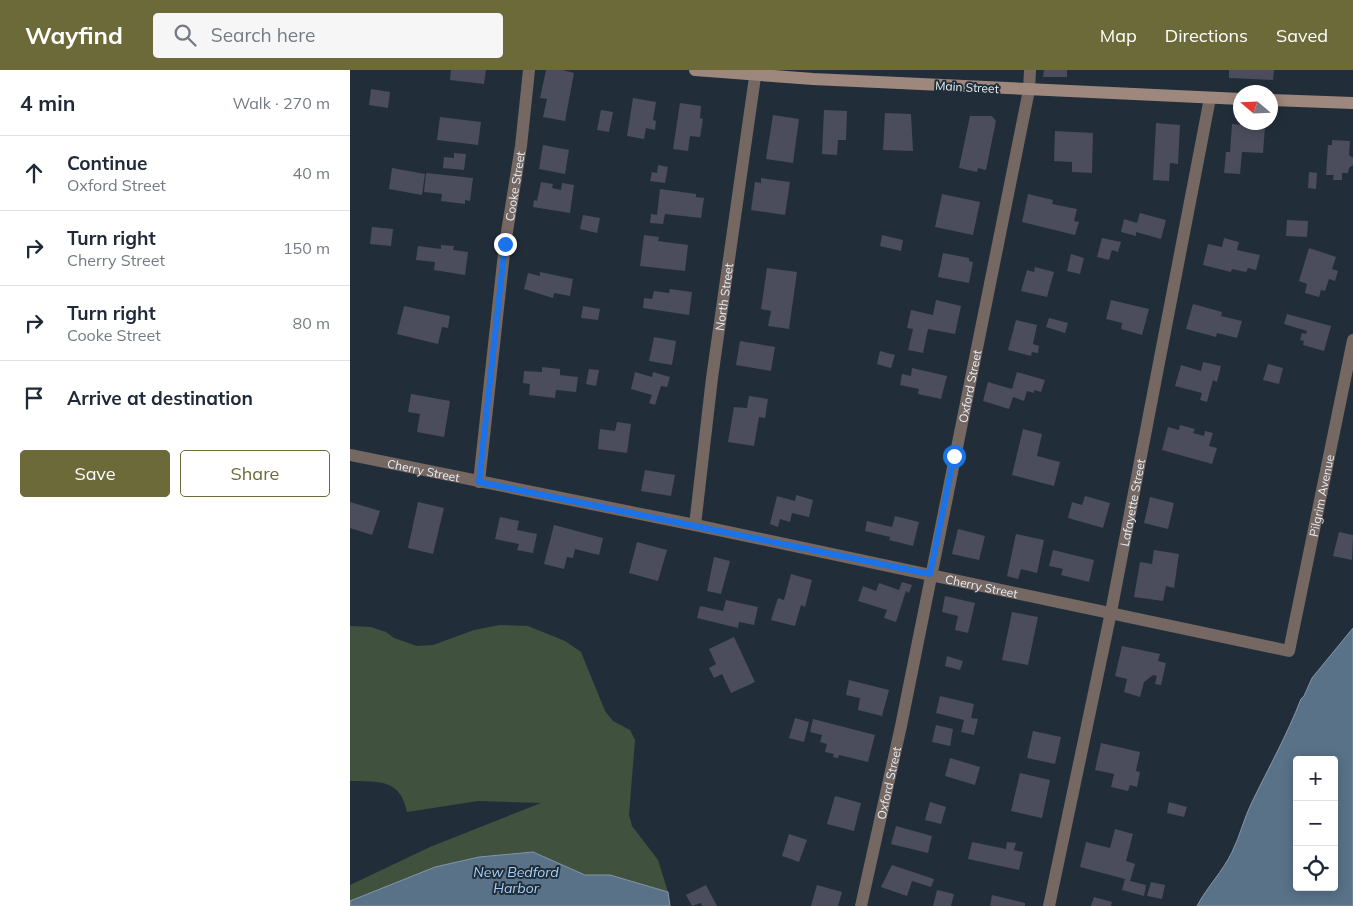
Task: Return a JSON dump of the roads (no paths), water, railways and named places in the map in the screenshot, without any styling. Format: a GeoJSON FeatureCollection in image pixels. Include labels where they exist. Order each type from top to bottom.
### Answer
{"type":"FeatureCollection","features":[{"type":"Feature","properties":{"kind":"main road","name":"Main Street"},"geometry":{"type":"LineString","coordinates":[[695,70],[1029,90],[1233,99]]}},
{"type":"Feature","properties":{"kind":"main road"},"geometry":{"type":"LineString","coordinates":[[1278,100],[1353,103]]}},
{"type":"Feature","properties":{"kind":"street","name":"Cooke Street"},"geometry":{"type":"LineString","coordinates":[[479,482],[505,244],[521,146],[529,70]]}},
{"type":"Feature","properties":{"kind":"street","name":"Oxford Street"},"geometry":{"type":"LineString","coordinates":[[861,906],[901,726],[930,574],[1029,90],[1030,70]]}},
{"type":"Feature","properties":{"kind":"street","name":"North Street"},"geometry":{"type":"LineString","coordinates":[[695,524],[712,378],[755,73]]}},
{"type":"Feature","properties":{"kind":"street","name":"Lafayette Street"},"geometry":{"type":"LineString","coordinates":[[1048,906],[1111,612],[1210,98]]}},
{"type":"Feature","properties":{"kind":"street","name":"Pilgrim Avenue"},"geometry":{"type":"LineString","coordinates":[[1289,651],[1353,340]]}},
{"type":"Feature","properties":{"kind":"street","name":"Cherry Street"},"geometry":{"type":"LineString","coordinates":[[350,455],[695,524],[1289,651]]}},
{"type":"Feature","properties":{"kind":"water"},"geometry":{"type":"Polygon","coordinates":[[[1353,628],[1353,906],[1197,906],[1232,852],[1249,808],[1312,678],[1353,628]]]}},
{"type":"Feature","properties":{"kind":"water","name":"New Bedford Harbor"},"geometry":{"type":"Polygon","coordinates":[[[533,852],[585,875],[610,875],[668,892],[670,906],[350,906],[350,901],[435,867],[479,857],[533,852]]]}}]}
